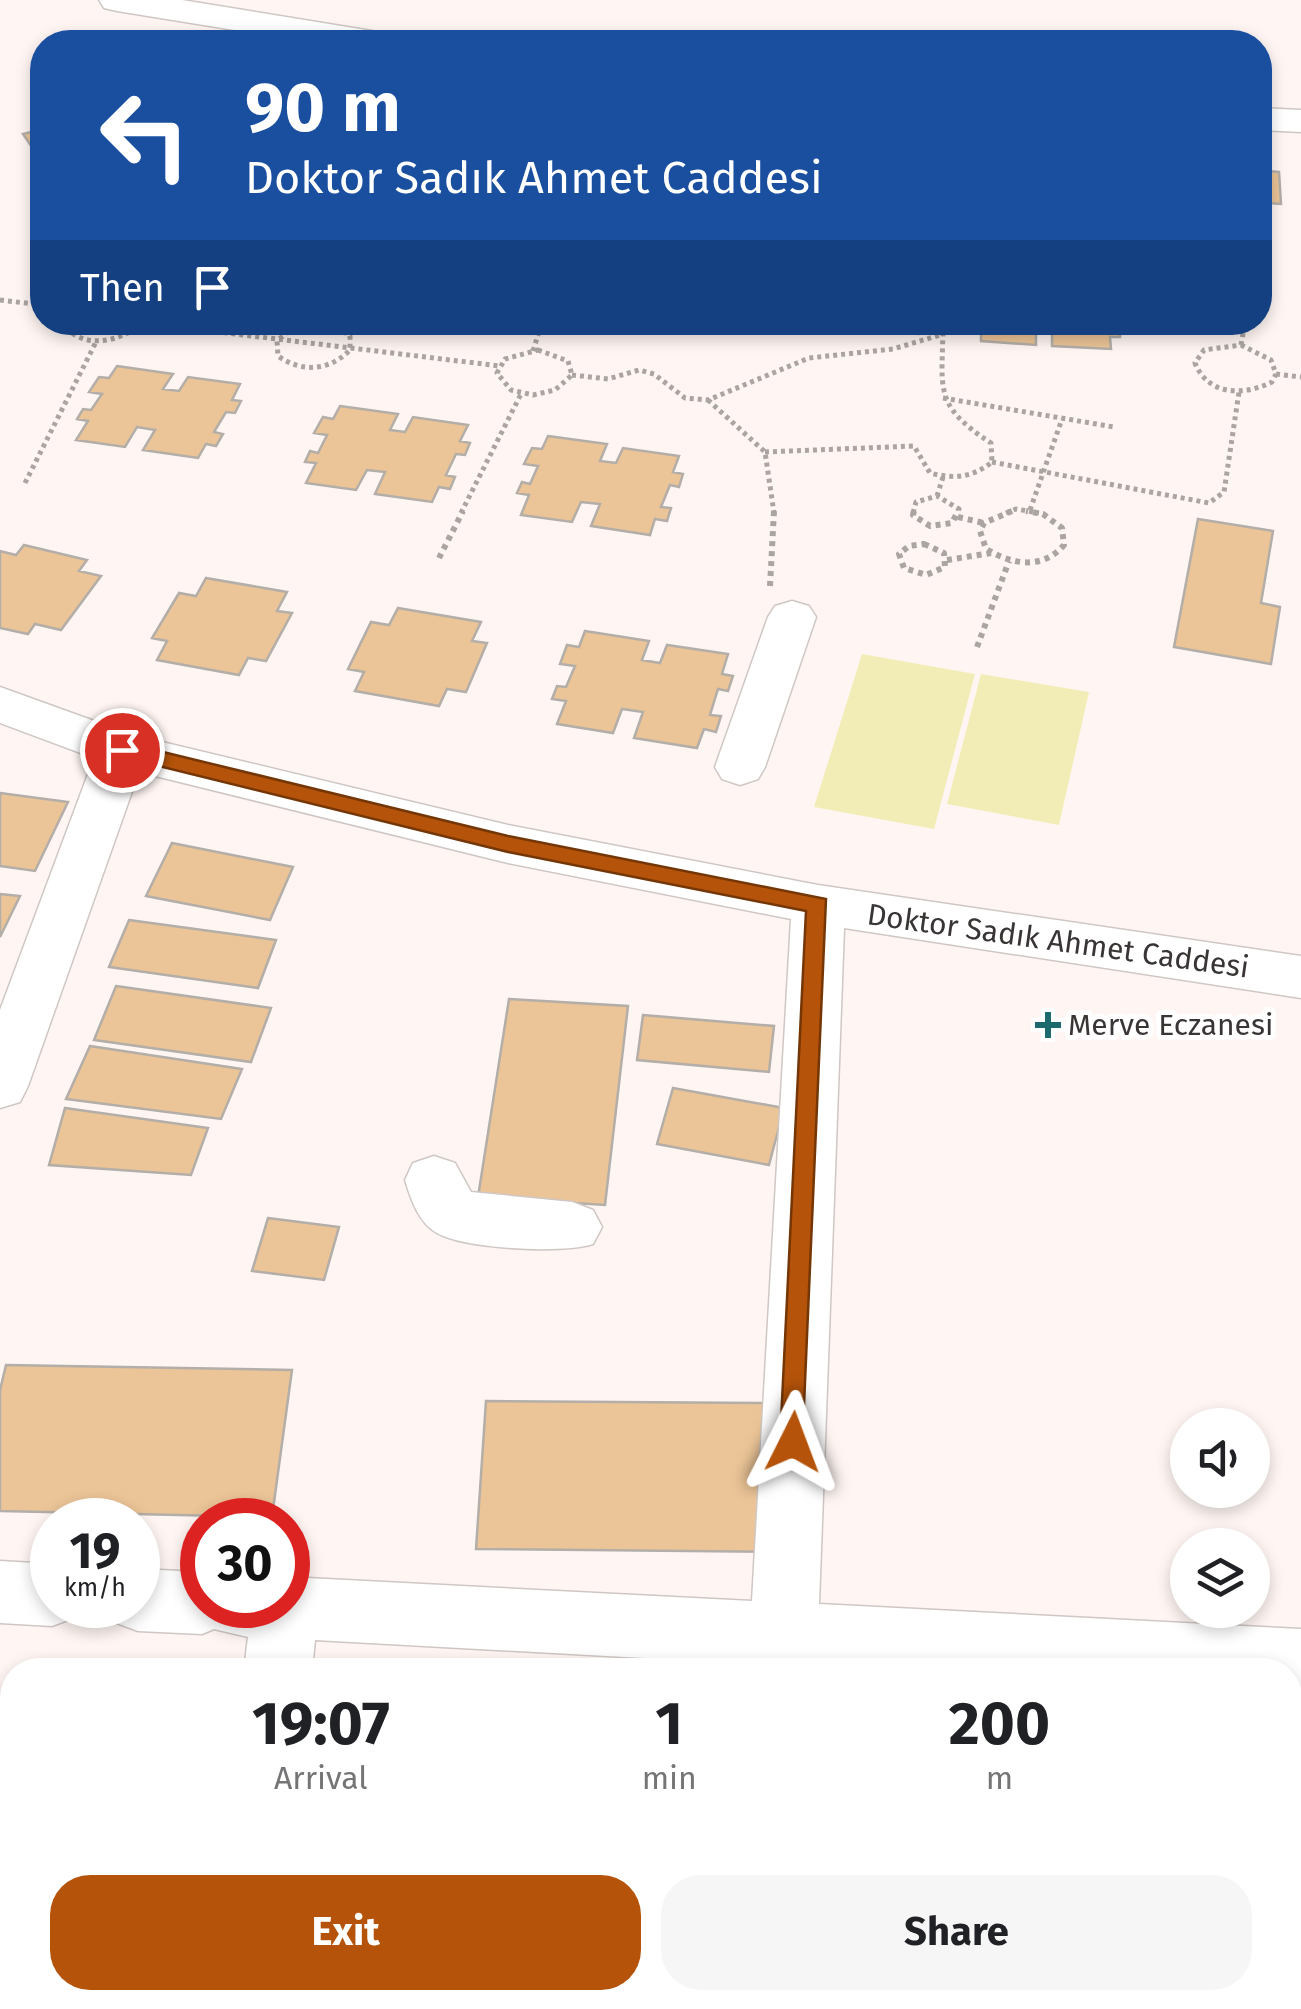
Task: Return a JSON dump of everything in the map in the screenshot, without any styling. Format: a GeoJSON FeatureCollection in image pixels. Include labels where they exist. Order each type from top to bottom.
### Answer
{"type":"FeatureCollection","features":[{"type":"Feature","properties":{"kind":"street"},"geometry":{"type":"LineString","coordinates":[[117,0],[299,30]]}},
{"type":"Feature","properties":{"kind":"street"},"geometry":{"type":"LineString","coordinates":[[1272,120],[1301,121]]}},
{"type":"Feature","properties":{"kind":"street"},"geometry":{"type":"LineString","coordinates":[[740,767],[781,605]]}},
{"type":"Feature","properties":{"kind":"street","name":"Doktor Sadık Ahmet Caddesi"},"geometry":{"type":"LineString","coordinates":[[0,704],[122,750],[503,864],[818,905],[1301,977]]}},
{"type":"Feature","properties":{"kind":"street"},"geometry":{"type":"LineString","coordinates":[[0,1086],[122,750]]}},
{"type":"Feature","properties":{"kind":"street"},"geometry":{"type":"LineString","coordinates":[[785,1653],[818,905]]}},
{"type":"Feature","properties":{"kind":"street"},"geometry":{"type":"LineString","coordinates":[[434,1180],[440,1198],[456,1215],[572,1227]]}},
{"type":"Feature","properties":{"kind":"street"},"geometry":{"type":"LineString","coordinates":[[0,1592],[30,1594]]}},
{"type":"Feature","properties":{"kind":"street"},"geometry":{"type":"LineString","coordinates":[[265,1628],[970,1658]]}},
{"type":"Feature","properties":{"kind":"path"},"geometry":{"type":"LineString","coordinates":[[0,300],[30,304]]}},
{"type":"Feature","properties":{"kind":"path"},"geometry":{"type":"LineString","coordinates":[[71,335],[96,342],[126,335]]}},
{"type":"Feature","properties":{"kind":"path"},"geometry":{"type":"LineString","coordinates":[[239,335],[500,366]]}},
{"type":"Feature","properties":{"kind":"path"},"geometry":{"type":"LineString","coordinates":[[278,340],[286,335]]}},
{"type":"Feature","properties":{"kind":"path"},"geometry":{"type":"LineString","coordinates":[[349,335],[350,350]]}},
{"type":"Feature","properties":{"kind":"path"},"geometry":{"type":"LineString","coordinates":[[532,350],[537,335]]}},
{"type":"Feature","properties":{"kind":"path"},"geometry":{"type":"LineString","coordinates":[[572,375],[568,361],[532,350],[514,354],[500,366],[499,380],[522,394],[550,393],[572,375],[608,379],[639,370],[668,382],[686,398],[708,400],[810,358],[893,349],[940,335],[946,362],[943,398],[959,422],[991,443],[992,462]]}},
{"type":"Feature","properties":{"kind":"path"},"geometry":{"type":"LineString","coordinates":[[1241,345],[1243,335]]}},
{"type":"Feature","properties":{"kind":"path"},"geometry":{"type":"LineString","coordinates":[[278,340],[278,356],[309,368],[334,363],[350,350]]}},
{"type":"Feature","properties":{"kind":"path"},"geometry":{"type":"LineString","coordinates":[[25,483],[96,342]]}},
{"type":"Feature","properties":{"kind":"path"},"geometry":{"type":"LineString","coordinates":[[1241,345],[1271,360],[1276,374],[1264,387],[1239,392],[1212,386],[1196,372],[1195,363],[1204,350],[1241,345]]}},
{"type":"Feature","properties":{"kind":"path"},"geometry":{"type":"LineString","coordinates":[[1276,374],[1301,377]]}},
{"type":"Feature","properties":{"kind":"path"},"geometry":{"type":"LineString","coordinates":[[765,452],[914,446],[930,472],[943,477],[969,477],[992,462],[1209,502],[1224,492],[1239,392]]}},
{"type":"Feature","properties":{"kind":"path"},"geometry":{"type":"LineString","coordinates":[[439,558],[522,394]]}},
{"type":"Feature","properties":{"kind":"path"},"geometry":{"type":"LineString","coordinates":[[943,398],[1114,427]]}},
{"type":"Feature","properties":{"kind":"path"},"geometry":{"type":"LineString","coordinates":[[708,400],[765,452],[781,605]]}},
{"type":"Feature","properties":{"kind":"path"},"geometry":{"type":"LineString","coordinates":[[1030,510],[1062,419]]}},
{"type":"Feature","properties":{"kind":"path"},"geometry":{"type":"LineString","coordinates":[[936,496],[943,477]]}},
{"type":"Feature","properties":{"kind":"path"},"geometry":{"type":"LineString","coordinates":[[958,517],[956,504],[936,496],[913,506],[913,516],[930,526],[946,526],[958,517],[984,522],[1002,511],[1030,510],[1062,528],[1064,546],[1050,560],[1009,561],[992,553],[981,540],[984,522]]}},
{"type":"Feature","properties":{"kind":"path"},"geometry":{"type":"LineString","coordinates":[[924,544],[930,526]]}},
{"type":"Feature","properties":{"kind":"path"},"geometry":{"type":"LineString","coordinates":[[924,544],[939,548],[947,560],[945,568],[933,574],[904,568],[900,554],[909,546],[924,544]]}},
{"type":"Feature","properties":{"kind":"path"},"geometry":{"type":"LineString","coordinates":[[947,560],[992,553]]}},
{"type":"Feature","properties":{"kind":"path"},"geometry":{"type":"LineString","coordinates":[[978,647],[1009,561]]}},
{"type":"Feature","properties":{"kind":"shaded area"},"geometry":{"type":"Polygon","coordinates":[[[862,654],[975,674],[934,829],[814,807],[862,654]]]}},
{"type":"Feature","properties":{"kind":"shaded area"},"geometry":{"type":"Polygon","coordinates":[[[981,674],[1089,692],[1059,825],[947,804],[981,674]]]}},
{"type":"Feature","properties":{"kind":"building"},"geometry":{"type":"Polygon","coordinates":[[[1272,171],[1279,172],[1281,204],[1272,203],[1272,171]]]}},
{"type":"Feature","properties":{"kind":"building"},"geometry":{"type":"Polygon","coordinates":[[[981,335],[1036,335],[1036,345],[981,341],[981,335]]]}},
{"type":"Feature","properties":{"kind":"building"},"geometry":{"type":"Polygon","coordinates":[[[1052,335],[1120,335],[1110,337],[1111,349],[1052,346],[1052,335]]]}},
{"type":"Feature","properties":{"kind":"building"},"geometry":{"type":"Polygon","coordinates":[[[117,366],[173,374],[163,389],[179,391],[188,377],[240,384],[232,400],[241,401],[235,413],[226,412],[214,432],[223,434],[216,446],[206,444],[198,458],[143,450],[155,430],[137,427],[125,447],[76,440],[88,421],[77,419],[83,409],[91,410],[102,394],[89,392],[99,377],[109,378],[117,366]]]}},
{"type":"Feature","properties":{"kind":"building"},"geometry":{"type":"Polygon","coordinates":[[[340,406],[398,414],[390,430],[405,432],[413,417],[468,425],[460,441],[470,443],[465,455],[456,454],[446,475],[455,477],[450,489],[439,487],[432,502],[375,494],[385,472],[367,470],[356,490],[306,483],[316,463],[305,462],[310,451],[318,453],[327,435],[314,433],[323,417],[333,419],[340,406]]]}},
{"type":"Feature","properties":{"kind":"building"},"geometry":{"type":"Polygon","coordinates":[[[548,436],[607,444],[600,461],[616,463],[623,448],[679,456],[673,472],[683,474],[679,487],[670,485],[661,507],[671,508],[667,521],[655,519],[650,535],[591,526],[600,504],[581,502],[572,522],[521,515],[529,495],[517,493],[522,482],[530,484],[538,466],[524,464],[532,448],[542,449],[548,436]]]}},
{"type":"Feature","properties":{"kind":"building"},"geometry":{"type":"Polygon","coordinates":[[[1198,519],[1273,531],[1261,603],[1280,607],[1271,664],[1174,647],[1198,519]]]}},
{"type":"Feature","properties":{"kind":"building"},"geometry":{"type":"Polygon","coordinates":[[[24,545],[87,560],[79,571],[101,576],[61,630],[35,624],[28,634],[0,628],[0,551],[16,555],[24,545]]]}},
{"type":"Feature","properties":{"kind":"building"},"geometry":{"type":"Polygon","coordinates":[[[206,578],[287,592],[277,611],[292,613],[266,661],[248,658],[239,675],[157,660],[167,641],[152,638],[179,593],[196,596],[206,578]]]}},
{"type":"Feature","properties":{"kind":"building"},"geometry":{"type":"Polygon","coordinates":[[[398,608],[481,622],[472,641],[487,643],[466,692],[447,689],[439,706],[355,691],[364,672],[348,669],[371,622],[389,625],[398,608]]]}},
{"type":"Feature","properties":{"kind":"building"},"geometry":{"type":"Polygon","coordinates":[[[585,631],[649,641],[642,660],[660,663],[667,645],[728,654],[722,674],[733,676],[728,691],[718,689],[710,715],[721,716],[716,732],[704,729],[697,748],[634,738],[643,712],[622,709],[613,733],[557,724],[566,701],[552,699],[557,686],[566,687],[575,666],[560,664],[567,645],[579,647],[585,631]]]}},
{"type":"Feature","properties":{"kind":"building"},"geometry":{"type":"Polygon","coordinates":[[[0,793],[68,802],[35,871],[0,866],[0,793]]]}},
{"type":"Feature","properties":{"kind":"building"},"geometry":{"type":"Polygon","coordinates":[[[172,843],[293,867],[270,920],[146,896],[172,843]]]}},
{"type":"Feature","properties":{"kind":"building"},"geometry":{"type":"Polygon","coordinates":[[[0,894],[20,896],[0,937],[0,894]]]}},
{"type":"Feature","properties":{"kind":"building"},"geometry":{"type":"Polygon","coordinates":[[[129,920],[276,940],[258,988],[109,967],[129,920]]]}},
{"type":"Feature","properties":{"kind":"building"},"geometry":{"type":"Polygon","coordinates":[[[116,986],[271,1008],[251,1062],[94,1040],[116,986]]]}},
{"type":"Feature","properties":{"kind":"building"},"geometry":{"type":"Polygon","coordinates":[[[509,999],[628,1006],[605,1205],[478,1197],[509,999]]]}},
{"type":"Feature","properties":{"kind":"building"},"geometry":{"type":"Polygon","coordinates":[[[643,1015],[774,1026],[769,1072],[637,1060],[643,1015]]]}},
{"type":"Feature","properties":{"kind":"building"},"geometry":{"type":"Polygon","coordinates":[[[90,1046],[242,1069],[221,1119],[66,1099],[90,1046]]]}},
{"type":"Feature","properties":{"kind":"building"},"geometry":{"type":"Polygon","coordinates":[[[673,1088],[784,1108],[769,1165],[657,1144],[673,1088]]]}},
{"type":"Feature","properties":{"kind":"building"},"geometry":{"type":"Polygon","coordinates":[[[65,1108],[208,1128],[191,1175],[49,1165],[65,1108]]]}},
{"type":"Feature","properties":{"kind":"building"},"geometry":{"type":"Polygon","coordinates":[[[268,1218],[339,1227],[324,1280],[252,1271],[268,1218]]]}},
{"type":"Feature","properties":{"kind":"building"},"geometry":{"type":"Polygon","coordinates":[[[6,1365],[292,1370],[275,1498],[180,1498],[180,1515],[160,1515],[160,1498],[30,1498],[30,1512],[0,1511],[0,1390],[6,1365]]]}},
{"type":"Feature","properties":{"kind":"building"},"geometry":{"type":"Polygon","coordinates":[[[486,1401],[776,1403],[780,1552],[476,1549],[486,1401]]]}},
{"type":"Feature","properties":{"kind":"place","name":"Merve Eczanesi"},"geometry":{"type":"Point","coordinates":[1048,1025]}},
{"type":"Feature","properties":{"kind":"route"},"geometry":{"type":"LineString","coordinates":[[122,750],[508,844],[818,905],[793,1442]]}}]}
